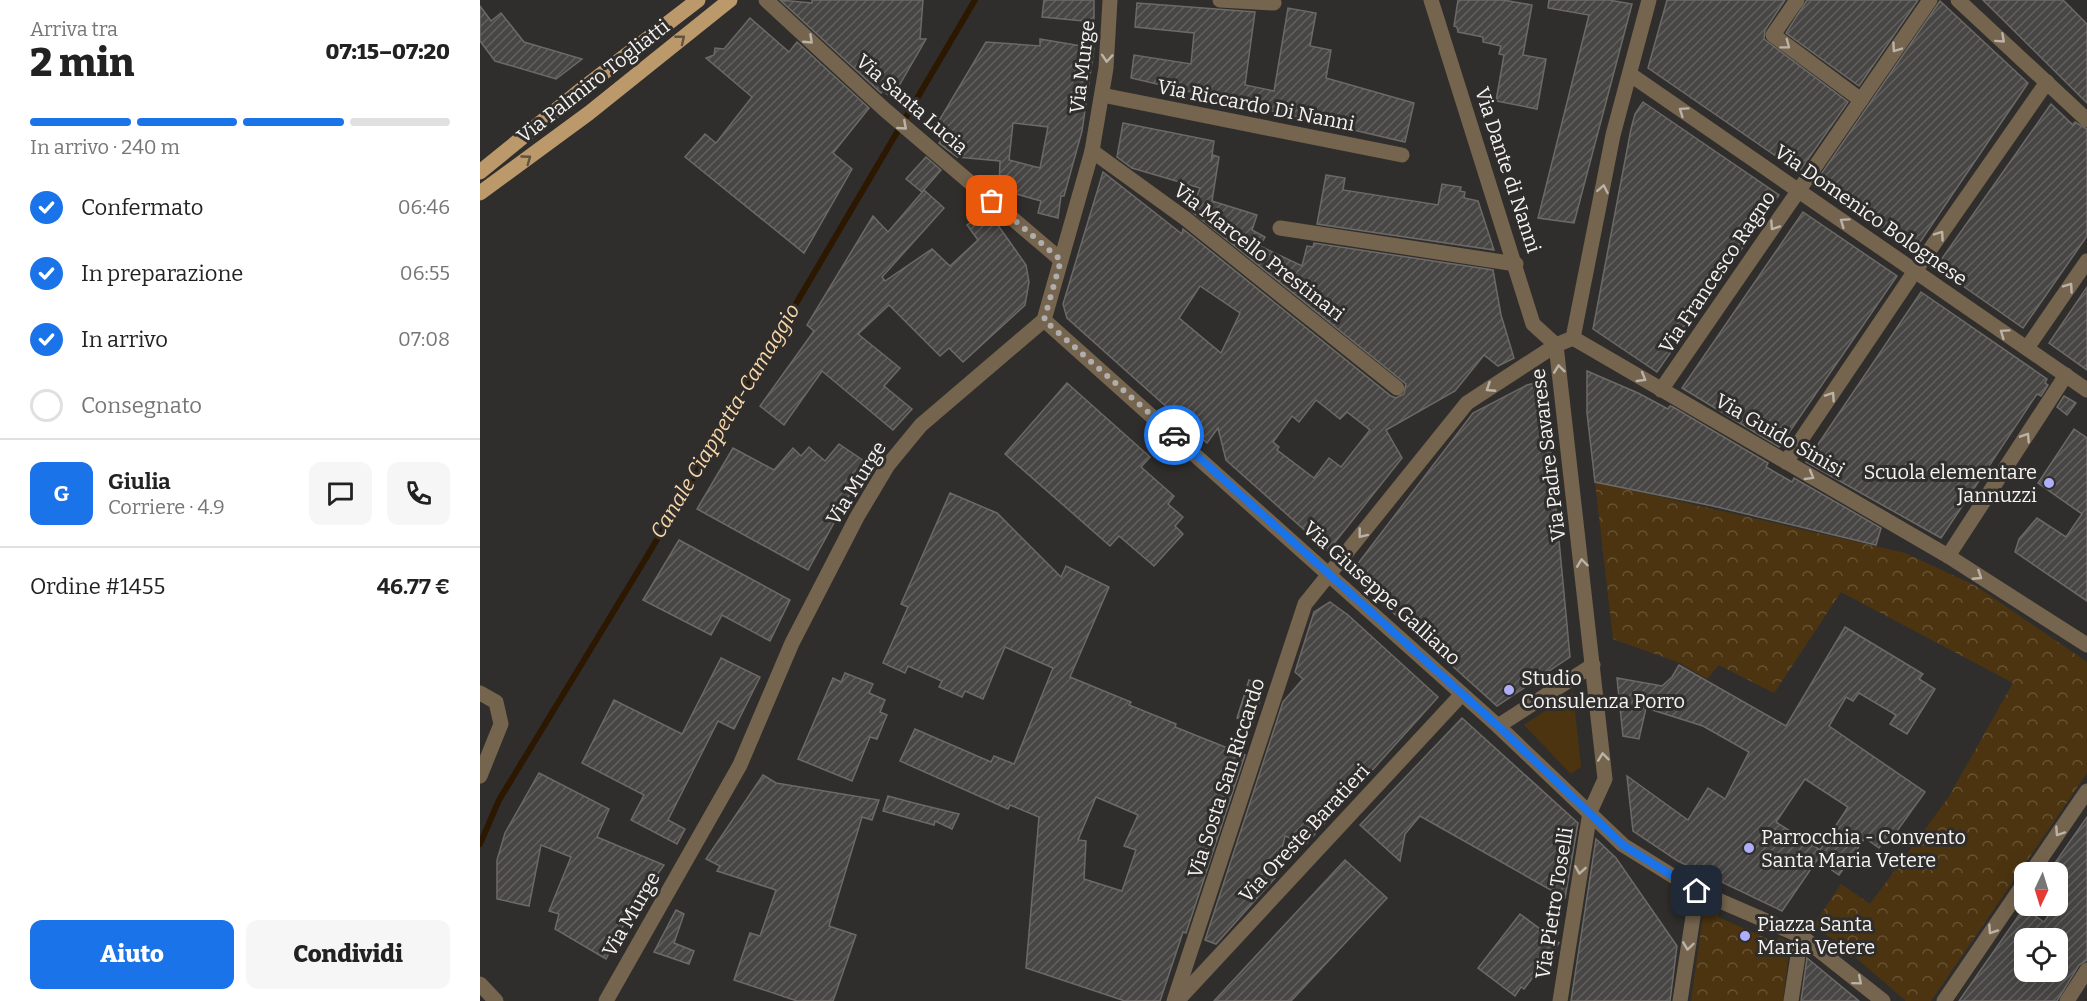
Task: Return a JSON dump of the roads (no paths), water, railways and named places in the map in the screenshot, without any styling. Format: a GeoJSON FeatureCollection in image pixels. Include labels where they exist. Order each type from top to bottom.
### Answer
{"type":"FeatureCollection","features":[{"type":"Feature","properties":{"kind":"main road","name":"Via Palmiro Togliatti"},"geometry":{"type":"LineString","coordinates":[[480,172],[577,93],[698,0]]}},
{"type":"Feature","properties":{"kind":"main road","name":"Via Palmiro Togliatti"},"geometry":{"type":"LineString","coordinates":[[480,193],[589,113],[730,0]]}},
{"type":"Feature","properties":{"kind":"street","name":"Via Santa Lucia"},"geometry":{"type":"LineString","coordinates":[[766,0],[884,109],[1061,260]]}},
{"type":"Feature","properties":{"kind":"street","name":"Via Murge"},"geometry":{"type":"LineString","coordinates":[[607,998],[740,765],[792,643],[856,517],[888,465],[921,425],[1044,320],[1092,151],[1106,68],[1110,0]]}},
{"type":"Feature","properties":{"kind":"street"},"geometry":{"type":"LineString","coordinates":[[1220,0],[1274,3]]}},
{"type":"Feature","properties":{"kind":"street","name":"Via Dante di Nanni"},"geometry":{"type":"LineString","coordinates":[[1431,0],[1516,264],[1533,324],[1556,345]]}},
{"type":"Feature","properties":{"kind":"street"},"geometry":{"type":"LineString","coordinates":[[1573,338],[1613,135],[1631,75],[1649,0]]}},
{"type":"Feature","properties":{"kind":"street"},"geometry":{"type":"LineString","coordinates":[[1797,0],[1773,35],[1861,100]]}},
{"type":"Feature","properties":{"kind":"street","name":"Via Francesco Ragno"},"geometry":{"type":"LineString","coordinates":[[1661,390],[1930,0]]}},
{"type":"Feature","properties":{"kind":"street"},"geometry":{"type":"LineString","coordinates":[[1958,0],[2087,120]]}},
{"type":"Feature","properties":{"kind":"street","name":"Via Domenico Bolognese"},"geometry":{"type":"LineString","coordinates":[[1631,75],[2087,390]]}},
{"type":"Feature","properties":{"kind":"street"},"geometry":{"type":"LineString","coordinates":[[1786,462],[1915,271],[2048,82]]}},
{"type":"Feature","properties":{"kind":"street","name":"Via Riccardo Di Nanni"},"geometry":{"type":"LineString","coordinates":[[1102,95],[1402,155]]}},
{"type":"Feature","properties":{"kind":"street","name":"Via Marcello Prestinari"},"geometry":{"type":"LineString","coordinates":[[1092,151],[1186,219],[1397,388]]}},
{"type":"Feature","properties":{"kind":"street"},"geometry":{"type":"LineString","coordinates":[[1280,228],[1516,264]]}},
{"type":"Feature","properties":{"kind":"street"},"geometry":{"type":"LineString","coordinates":[[2027,348],[2087,261]]}},
{"type":"Feature","properties":{"kind":"street","name":"Via Giuseppe Galliano"},"geometry":{"type":"LineString","coordinates":[[1044,320],[1498,726],[1623,845],[1697,891]]}},
{"type":"Feature","properties":{"kind":"street","name":"Via Padre Savarese"},"geometry":{"type":"LineString","coordinates":[[1573,338],[1556,345],[1605,779],[1590,812]]}},
{"type":"Feature","properties":{"kind":"street","name":"Via Guido Sinisi"},"geometry":{"type":"LineString","coordinates":[[1573,338],[1948,556],[2087,645]]}},
{"type":"Feature","properties":{"kind":"street","name":"Via Sosta San Riccardo"},"geometry":{"type":"LineString","coordinates":[[1175,1001],[1305,604],[1467,403],[1556,345]]}},
{"type":"Feature","properties":{"kind":"street"},"geometry":{"type":"LineString","coordinates":[[1948,556],[2066,375]]}},
{"type":"Feature","properties":{"kind":"street"},"geometry":{"type":"LineString","coordinates":[[1498,726],[1593,665]]}},
{"type":"Feature","properties":{"kind":"street"},"geometry":{"type":"LineString","coordinates":[[480,693],[496,702],[501,724],[480,776]]}},
{"type":"Feature","properties":{"kind":"street","name":"Via Oreste Baratieri"},"geometry":{"type":"LineString","coordinates":[[1175,1001],[1462,694]]}},
{"type":"Feature","properties":{"kind":"street"},"geometry":{"type":"LineString","coordinates":[[2039,862],[2087,791]]}},
{"type":"Feature","properties":{"kind":"street","name":"Via Pietro Toselli"},"geometry":{"type":"LineString","coordinates":[[1560,1001],[1590,812]]}},
{"type":"Feature","properties":{"kind":"street"},"geometry":{"type":"LineString","coordinates":[[1680,1001],[1697,891],[1801,936],[1882,1001]]}},
{"type":"Feature","properties":{"kind":"street"},"geometry":{"type":"LineString","coordinates":[[1944,1001],[2014,898]]}},
{"type":"Feature","properties":{"kind":"street"},"geometry":{"type":"LineString","coordinates":[[1791,1001],[1801,936]]}},
{"type":"Feature","properties":{"kind":"street"},"geometry":{"type":"LineString","coordinates":[[2067,1001],[2087,970]]}},
{"type":"Feature","properties":{"kind":"street"},"geometry":{"type":"LineString","coordinates":[[480,984],[496,1001]]}},
{"type":"Feature","properties":{"kind":"waterway","name":"Canale Ciappetta-Camaggio"},"geometry":{"type":"LineString","coordinates":[[480,844],[499,800],[646,558],[975,0]]}},
{"type":"Feature","properties":{"kind":"place","name":"Scuola elementare Jannuzzi"},"geometry":{"type":"Point","coordinates":[2049,483]}},
{"type":"Feature","properties":{"kind":"place","name":"Studio Consulenza Porro"},"geometry":{"type":"Point","coordinates":[1509,690]}},
{"type":"Feature","properties":{"kind":"place","name":"Parrocchia - Convento Santa Maria Vetere"},"geometry":{"type":"Point","coordinates":[1749,848]}},
{"type":"Feature","properties":{"kind":"place","name":"Piazza Santa Maria Vetere"},"geometry":{"type":"Point","coordinates":[1745,936]}}]}
